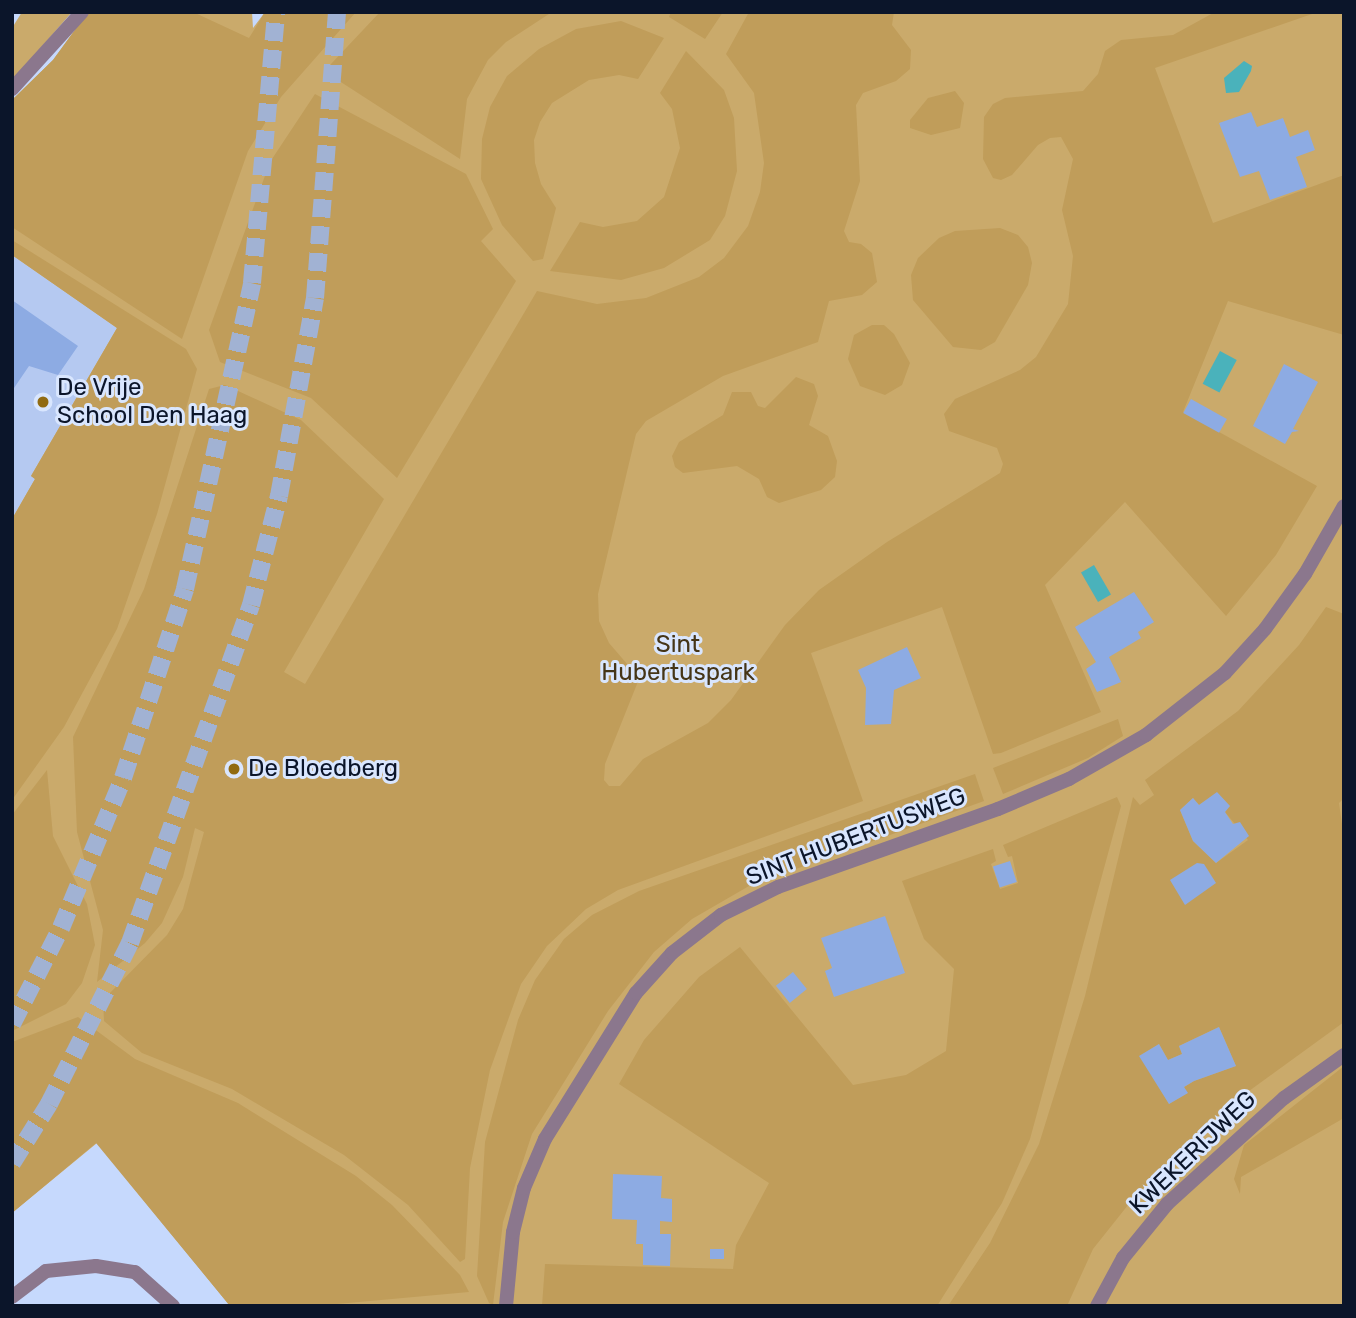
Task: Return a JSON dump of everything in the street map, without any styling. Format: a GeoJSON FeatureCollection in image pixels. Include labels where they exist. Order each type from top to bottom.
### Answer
{"type":"FeatureCollection","features":[{"type":"Feature","properties":{"kind":"street"},"geometry":{"type":"LineString","coordinates":[[12,89],[82,12]]}},
{"type":"Feature","properties":{"kind":"street","name":"SINT HUBERTUSWEG"},"geometry":{"type":"LineString","coordinates":[[506,1306],[513,1232],[524,1188],[545,1139],[636,993],[672,953],[721,915],[778,887],[998,809],[1069,779],[1146,735],[1225,673],[1265,629],[1305,574],[1344,506]]}},
{"type":"Feature","properties":{"kind":"street","name":"KWEKERIJWEG"},"geometry":{"type":"LineString","coordinates":[[1097,1306],[1123,1258],[1167,1205],[1284,1098],[1344,1055]]}},
{"type":"Feature","properties":{"kind":"street"},"geometry":{"type":"LineString","coordinates":[[12,1297],[46,1271],[96,1266],[135,1272],[173,1306]]}},
{"type":"Feature","properties":{"kind":"shaded area"},"geometry":{"type":"Polygon","coordinates":[[[88,12],[193,12],[249,38],[265,12],[356,12],[281,97],[248,151],[182,339],[12,227],[12,100],[53,60],[88,12]]]}},
{"type":"Feature","properties":{"kind":"shaded area"},"geometry":{"type":"Polygon","coordinates":[[[380,12],[552,12],[506,42],[488,60],[467,99],[460,159],[330,75],[331,64],[380,12]]]}},
{"type":"Feature","properties":{"kind":"shaded area"},"geometry":{"type":"Polygon","coordinates":[[[671,12],[723,12],[705,39],[669,17],[671,12]]]}},
{"type":"Feature","properties":{"kind":"shaded area"},"geometry":{"type":"Polygon","coordinates":[[[749,12],[894,12],[892,25],[911,50],[910,69],[896,81],[863,93],[856,105],[860,181],[844,231],[849,242],[861,244],[872,253],[877,282],[862,295],[829,301],[818,342],[723,376],[646,421],[636,434],[598,594],[599,621],[609,643],[634,672],[637,684],[605,764],[604,780],[609,786],[620,786],[643,759],[708,723],[731,700],[785,625],[819,590],[887,542],[1000,473],[1003,464],[997,448],[949,431],[944,414],[955,399],[1020,370],[1036,357],[1068,304],[1073,256],[1062,210],[1073,159],[1061,137],[1050,138],[1038,145],[1012,175],[1001,180],[993,178],[983,159],[984,117],[993,104],[1005,98],[1083,91],[1098,74],[1105,51],[1121,40],[1173,35],[1215,12],[1312,14],[1155,68],[1213,223],[1344,175],[1344,335],[1228,301],[1183,412],[1317,486],[1276,555],[1226,616],[1125,502],[1045,585],[1101,712],[1001,753],[993,754],[942,607],[811,653],[863,801],[618,890],[586,909],[547,946],[521,984],[490,1070],[470,1168],[465,1259],[460,1262],[408,1205],[344,1155],[232,1089],[142,1053],[104,1021],[103,1000],[167,935],[183,909],[204,832],[195,828],[183,877],[162,923],[145,943],[97,982],[103,930],[77,832],[73,737],[144,589],[209,389],[225,385],[301,420],[384,499],[284,672],[305,684],[537,291],[597,304],[646,298],[699,277],[724,258],[748,226],[760,192],[764,163],[754,93],[726,54],[749,12]]]}},
{"type":"Feature","properties":{"kind":"shaded area"},"geometry":{"type":"Polygon","coordinates":[[[621,21],[664,38],[638,79],[619,75],[589,80],[552,103],[540,122],[534,140],[535,163],[541,184],[556,208],[543,259],[533,261],[502,225],[481,179],[482,139],[490,107],[507,76],[539,49],[576,29],[621,21]]]}},
{"type":"Feature","properties":{"kind":"shaded area"},"geometry":{"type":"Polygon","coordinates":[[[686,51],[724,90],[734,118],[737,171],[725,216],[710,240],[664,268],[621,280],[550,271],[580,222],[603,227],[637,221],[664,197],[680,148],[672,109],[660,93],[686,51]]]}},
{"type":"Feature","properties":{"kind":"shaded area"},"geometry":{"type":"Polygon","coordinates":[[[1244,61],[1252,66],[1251,71],[1239,92],[1226,93],[1224,78],[1244,61]]]}},
{"type":"Feature","properties":{"kind":"shaded area"},"geometry":{"type":"Polygon","coordinates":[[[955,91],[964,103],[960,128],[931,135],[910,128],[910,120],[928,98],[955,91]]]}},
{"type":"Feature","properties":{"kind":"shaded area"},"geometry":{"type":"Polygon","coordinates":[[[315,94],[466,174],[493,229],[481,241],[516,281],[397,478],[311,398],[220,362],[209,330],[270,162],[315,94]]]}},
{"type":"Feature","properties":{"kind":"shaded area"},"geometry":{"type":"Polygon","coordinates":[[[1000,228],[1018,235],[1028,247],[1032,263],[1028,285],[995,342],[981,350],[953,347],[913,300],[911,275],[918,258],[939,238],[955,231],[1000,228]]]}},
{"type":"Feature","properties":{"kind":"shaded area"},"geometry":{"type":"Polygon","coordinates":[[[12,240],[186,349],[197,369],[157,514],[117,629],[64,727],[12,800],[12,519],[35,479],[31,476],[117,328],[12,255],[12,240]]]}},
{"type":"Feature","properties":{"kind":"shaded area","name":"De Vrije School Den Haag"},"geometry":{"type":"Polygon","coordinates":[[[12,255],[117,328],[31,476],[35,479],[12,519],[12,255]]]}},
{"type":"Feature","properties":{"kind":"shaded area"},"geometry":{"type":"Polygon","coordinates":[[[872,325],[884,325],[894,334],[910,363],[902,385],[885,395],[860,386],[848,359],[854,335],[872,325]]]}},
{"type":"Feature","properties":{"kind":"shaded area"},"geometry":{"type":"Polygon","coordinates":[[[1220,351],[1237,360],[1219,393],[1203,384],[1220,351]]]}},
{"type":"Feature","properties":{"kind":"shaded area"},"geometry":{"type":"Polygon","coordinates":[[[796,377],[814,384],[818,396],[809,425],[828,436],[837,461],[835,477],[821,490],[779,503],[767,497],[759,479],[737,466],[683,473],[675,467],[672,456],[679,442],[723,415],[732,392],[751,392],[758,406],[765,408],[796,377]]]}},
{"type":"Feature","properties":{"kind":"shaded area"},"geometry":{"type":"Polygon","coordinates":[[[1094,565],[1111,594],[1098,602],[1081,572],[1094,565]]]}},
{"type":"Feature","properties":{"kind":"shaded area"},"geometry":{"type":"Polygon","coordinates":[[[1326,607],[1344,614],[1344,798],[1339,803],[1344,838],[1344,1022],[1238,1099],[1132,1200],[1093,1249],[1067,1306],[948,1306],[990,1243],[1039,1144],[1085,996],[1133,797],[1140,805],[1154,795],[1145,780],[1238,711],[1299,645],[1326,607]],[[1217,793],[1199,805],[1193,798],[1180,810],[1193,841],[1216,863],[1248,840],[1225,812],[1229,806],[1217,793]],[[1219,1027],[1179,1046],[1182,1054],[1168,1060],[1159,1044],[1140,1056],[1169,1104],[1187,1093],[1184,1087],[1194,1081],[1236,1066],[1219,1027]]]}},
{"type":"Feature","properties":{"kind":"shaded area"},"geometry":{"type":"Polygon","coordinates":[[[1118,719],[1123,736],[1088,758],[1003,794],[993,768],[1118,719]]]}},
{"type":"Feature","properties":{"kind":"shaded area"},"geometry":{"type":"Polygon","coordinates":[[[47,770],[53,836],[87,904],[95,945],[82,983],[66,1004],[12,1031],[12,815],[47,770]]]}},
{"type":"Feature","properties":{"kind":"shaded area"},"geometry":{"type":"Polygon","coordinates":[[[975,774],[984,801],[749,886],[692,919],[654,952],[608,1011],[532,1134],[503,1222],[493,1305],[489,1303],[477,1276],[485,1142],[518,1020],[535,980],[564,939],[592,915],[639,891],[975,774]]]}},
{"type":"Feature","properties":{"kind":"shaded area"},"geometry":{"type":"Polygon","coordinates":[[[1117,797],[1121,806],[1030,1139],[1002,1203],[937,1306],[542,1306],[545,1264],[733,1269],[736,1245],[769,1183],[619,1084],[644,1040],[699,977],[740,947],[853,1085],[906,1075],[946,1051],[954,969],[924,939],[902,881],[993,849],[996,861],[991,864],[1000,889],[1018,883],[1012,856],[1008,857],[1003,845],[1117,797]]]}},
{"type":"Feature","properties":{"kind":"shaded area"},"geometry":{"type":"Polygon","coordinates":[[[78,1017],[135,1059],[238,1103],[356,1176],[392,1205],[460,1275],[469,1292],[315,1306],[230,1306],[96,1143],[12,1213],[12,1042],[78,1017]]]}},
{"type":"Feature","properties":{"kind":"shaded area"},"geometry":{"type":"Polygon","coordinates":[[[1344,1066],[1344,1118],[1241,1177],[1240,1194],[1234,1179],[1244,1145],[1344,1066]]]}},
{"type":"Feature","properties":{"kind":"green space"},"geometry":{"type":"Polygon","coordinates":[[[22,12],[72,12],[12,81],[12,28],[22,12]]]}},
{"type":"Feature","properties":{"kind":"green space","name":"Sint Hubertuspark"},"geometry":{"type":"Polygon","coordinates":[[[88,12],[252,12],[253,28],[265,12],[1344,12],[1344,1306],[230,1306],[97,1143],[12,1213],[12,519],[35,479],[31,476],[117,328],[12,255],[12,100],[53,60],[88,12]]]}},
{"type":"Feature","properties":{"kind":"building"},"geometry":{"type":"Polygon","coordinates":[[[1251,112],[1257,127],[1283,118],[1290,137],[1308,130],[1315,150],[1296,157],[1307,187],[1270,200],[1259,171],[1240,177],[1219,123],[1251,112]]]}},
{"type":"Feature","properties":{"kind":"building"},"geometry":{"type":"Polygon","coordinates":[[[12,300],[78,346],[58,375],[29,366],[12,391],[12,300]]]}},
{"type":"Feature","properties":{"kind":"building"},"geometry":{"type":"Polygon","coordinates":[[[1284,364],[1318,382],[1293,429],[1299,431],[1292,432],[1285,444],[1253,426],[1284,364]]]}},
{"type":"Feature","properties":{"kind":"building"},"geometry":{"type":"Polygon","coordinates":[[[1191,399],[1227,419],[1219,433],[1183,413],[1191,399]]]}},
{"type":"Feature","properties":{"kind":"building"},"geometry":{"type":"Polygon","coordinates":[[[1134,592],[1154,622],[1138,632],[1141,638],[1109,657],[1121,682],[1097,692],[1086,669],[1096,662],[1075,627],[1134,592]]]}},
{"type":"Feature","properties":{"kind":"building"},"geometry":{"type":"Polygon","coordinates":[[[907,647],[921,678],[894,690],[891,724],[865,725],[866,688],[858,670],[907,647]]]}},
{"type":"Feature","properties":{"kind":"building"},"geometry":{"type":"Polygon","coordinates":[[[1217,792],[1230,806],[1225,812],[1233,824],[1240,822],[1249,836],[1216,863],[1193,841],[1180,810],[1193,798],[1199,805],[1217,792]]]}},
{"type":"Feature","properties":{"kind":"building"},"geometry":{"type":"Polygon","coordinates":[[[1010,861],[1017,882],[1000,887],[993,867],[1010,861]]]}},
{"type":"Feature","properties":{"kind":"building"},"geometry":{"type":"Polygon","coordinates":[[[1197,863],[1204,864],[1216,883],[1185,905],[1170,880],[1197,863]]]}},
{"type":"Feature","properties":{"kind":"building"},"geometry":{"type":"Polygon","coordinates":[[[885,916],[905,973],[834,997],[825,971],[832,968],[821,938],[885,916]]]}},
{"type":"Feature","properties":{"kind":"building"},"geometry":{"type":"Polygon","coordinates":[[[793,972],[807,989],[790,1003],[776,986],[793,972]]]}},
{"type":"Feature","properties":{"kind":"building"},"geometry":{"type":"Polygon","coordinates":[[[1219,1027],[1236,1066],[1194,1081],[1184,1087],[1188,1093],[1169,1104],[1139,1056],[1159,1044],[1168,1060],[1182,1054],[1179,1046],[1219,1027]]]}},
{"type":"Feature","properties":{"kind":"building"},"geometry":{"type":"Polygon","coordinates":[[[613,1174],[662,1176],[661,1198],[672,1199],[672,1222],[660,1221],[660,1234],[671,1234],[670,1266],[643,1265],[643,1244],[636,1244],[637,1220],[612,1219],[613,1174]]]}},
{"type":"Feature","properties":{"kind":"building"},"geometry":{"type":"Polygon","coordinates":[[[710,1249],[724,1249],[724,1259],[710,1259],[710,1249]]]}},
{"type":"Feature","properties":{"kind":"tunnel"},"geometry":{"type":"LineString","coordinates":[[12,1024],[61,928],[123,778],[185,589],[252,283],[276,12]]}},
{"type":"Feature","properties":{"kind":"tunnel"},"geometry":{"type":"LineString","coordinates":[[12,1163],[49,1104],[130,943],[251,605],[279,496],[315,298],[337,12]]}},
{"type":"Feature","properties":{"kind":"place","name":"De Vrije School Den Haag"},"geometry":{"type":"Point","coordinates":[43,402]}},
{"type":"Feature","properties":{"kind":"place","name":"De Bloedberg"},"geometry":{"type":"Point","coordinates":[234,769]}}]}
